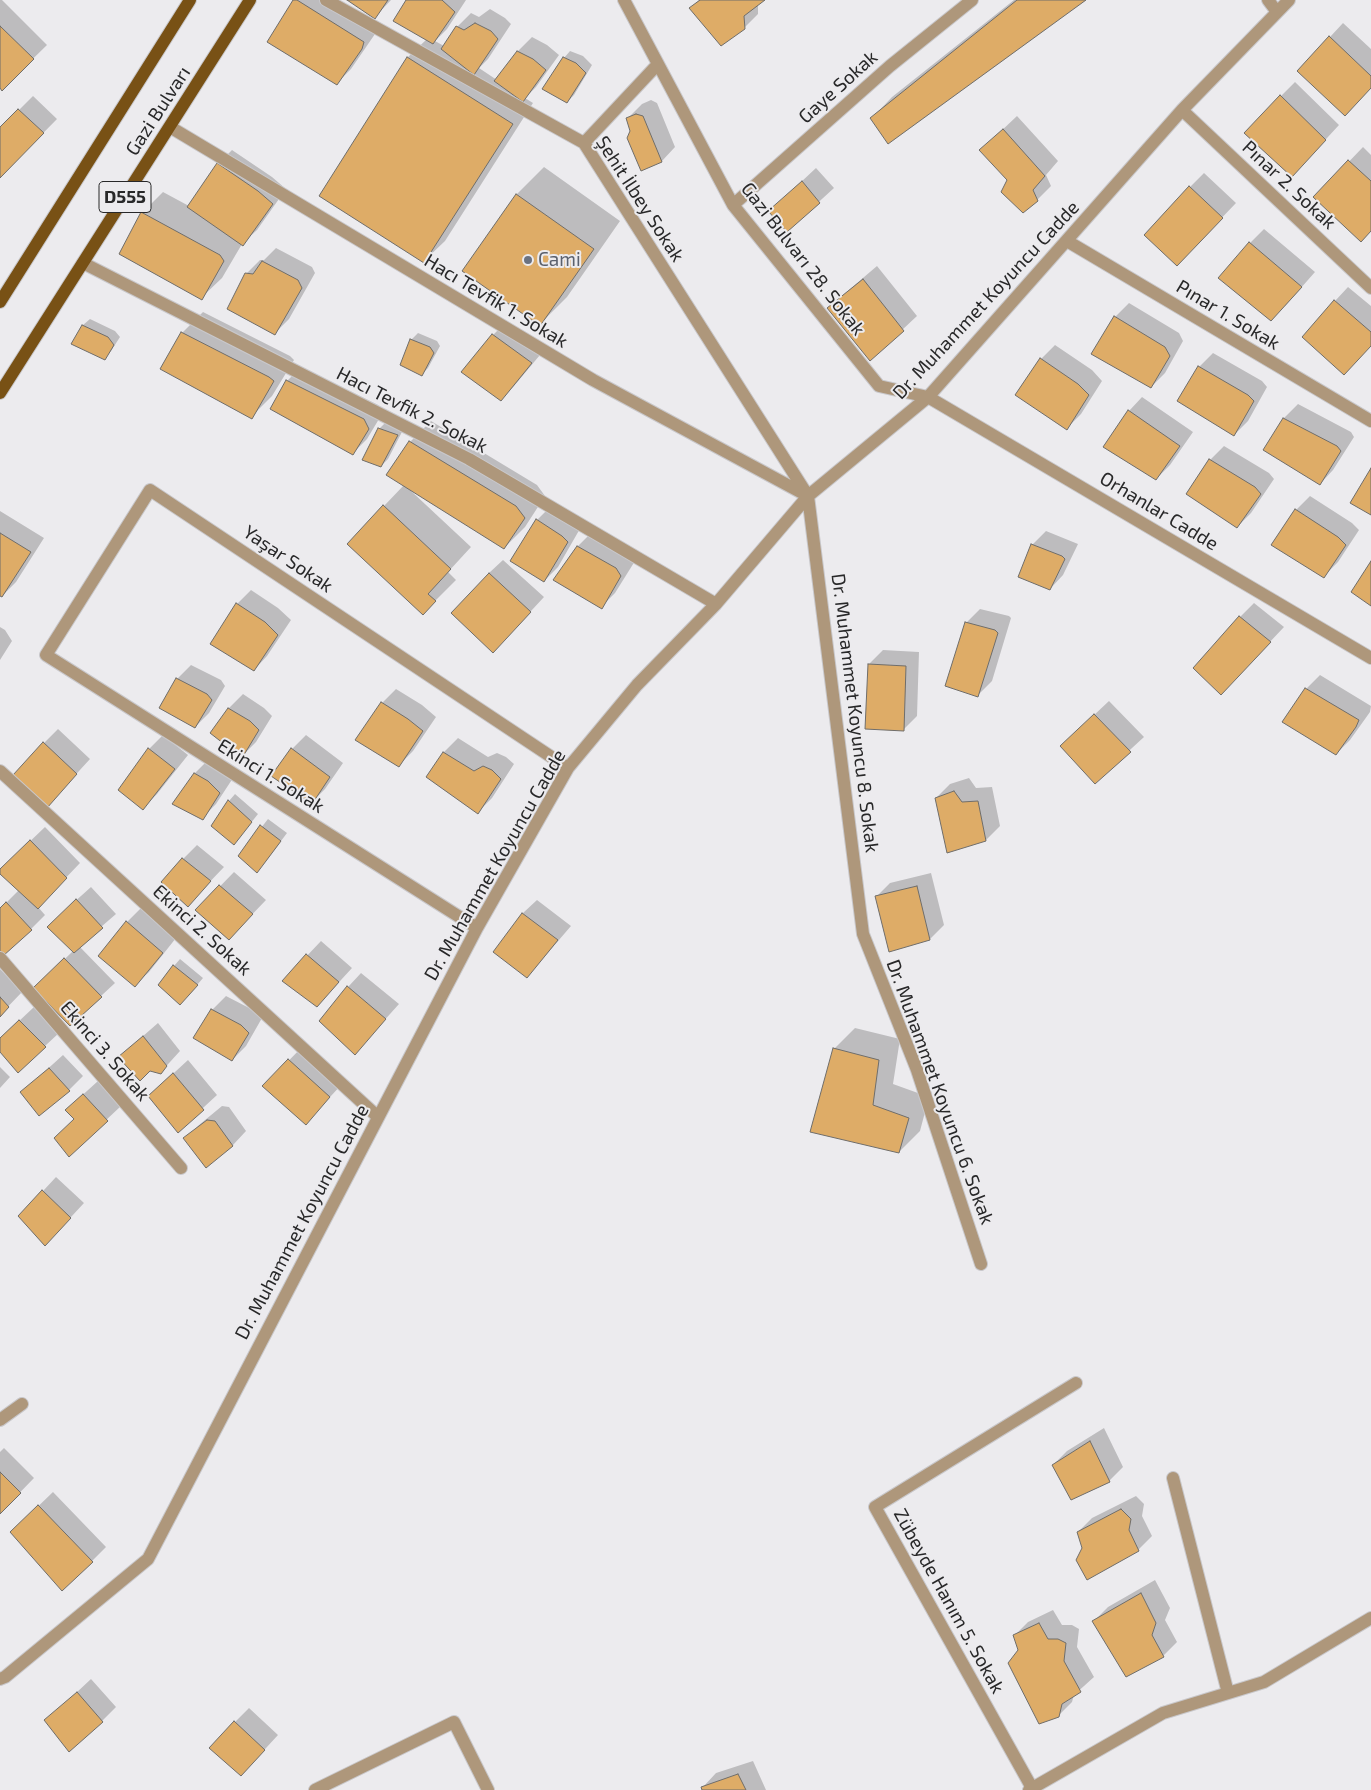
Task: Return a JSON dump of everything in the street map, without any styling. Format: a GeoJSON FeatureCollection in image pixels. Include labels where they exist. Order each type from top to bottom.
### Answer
{"type":"FeatureCollection","features":[{"type":"Feature","properties":{"kind":"main road","name":"Gazi Bulvarı"},"geometry":{"type":"LineString","coordinates":[[0,302],[190,0]]}},
{"type":"Feature","properties":{"kind":"main road","name":"Gazi Bulvarı"},"geometry":{"type":"LineString","coordinates":[[0,393],[250,0]]}},
{"type":"Feature","properties":{"kind":"street","name":"Şehit İlbey Sokak"},"geometry":{"type":"LineString","coordinates":[[326,0],[584,143],[808,496]]}},
{"type":"Feature","properties":{"kind":"street","name":"Gazi Bulvarı 28. Sokak"},"geometry":{"type":"LineString","coordinates":[[624,0],[734,205],[879,386],[928,397]]}},
{"type":"Feature","properties":{"kind":"street","name":"Gaye Sokak"},"geometry":{"type":"LineString","coordinates":[[734,205],[890,66],[972,0]]}},
{"type":"Feature","properties":{"kind":"street"},"geometry":{"type":"LineString","coordinates":[[1268,0],[1277,12]]}},
{"type":"Feature","properties":{"kind":"street","name":"Dr. Muhammet Koyuncu Cadde"},"geometry":{"type":"LineString","coordinates":[[0,1679],[5,1677],[148,1559],[477,928],[568,768],[637,685],[716,604],[808,496],[928,397],[1182,110],[1289,0]]}},
{"type":"Feature","properties":{"kind":"street"},"geometry":{"type":"LineString","coordinates":[[584,143],[658,64]]}},
{"type":"Feature","properties":{"kind":"street","name":"Pınar 2. Sokak"},"geometry":{"type":"LineString","coordinates":[[1182,110],[1371,288]]}},
{"type":"Feature","properties":{"kind":"street","name":"Hacı Tevfik 1. Sokak"},"geometry":{"type":"LineString","coordinates":[[170,127],[593,380],[808,496]]}},
{"type":"Feature","properties":{"kind":"street","name":"Pınar 1. Sokak"},"geometry":{"type":"LineString","coordinates":[[1067,241],[1371,421]]}},
{"type":"Feature","properties":{"kind":"street","name":"Hacı Tevfik 2. Sokak"},"geometry":{"type":"LineString","coordinates":[[83,263],[469,459],[716,604]]}},
{"type":"Feature","properties":{"kind":"street","name":"Orhanlar Cadde"},"geometry":{"type":"LineString","coordinates":[[928,397],[1371,658]]}},
{"type":"Feature","properties":{"kind":"street","name":"Yaşar Sokak"},"geometry":{"type":"LineString","coordinates":[[46,655],[150,490],[568,768]]}},
{"type":"Feature","properties":{"kind":"street","name":"Dr. Muhammet Koyuncu 8. Sokak"},"geometry":{"type":"LineString","coordinates":[[808,496],[863,934]]}},
{"type":"Feature","properties":{"kind":"street","name":"Ekinci 1. Sokak"},"geometry":{"type":"LineString","coordinates":[[46,655],[477,928]]}},
{"type":"Feature","properties":{"kind":"street","name":"Ekinci 2. Sokak"},"geometry":{"type":"LineString","coordinates":[[0,771],[378,1117]]}},
{"type":"Feature","properties":{"kind":"street","name":"Dr. Muhammet Koyuncu 6. Sokak"},"geometry":{"type":"LineString","coordinates":[[863,934],[917,1070],[981,1264]]}},
{"type":"Feature","properties":{"kind":"street","name":"Ekinci 3. Sokak"},"geometry":{"type":"LineString","coordinates":[[0,958],[181,1168]]}},
{"type":"Feature","properties":{"kind":"street","name":"Zübeyde Hanım 5. Sokak"},"geometry":{"type":"LineString","coordinates":[[1030,1789],[875,1507],[1076,1383]]}},
{"type":"Feature","properties":{"kind":"street"},"geometry":{"type":"LineString","coordinates":[[0,1420],[22,1404]]}},
{"type":"Feature","properties":{"kind":"street"},"geometry":{"type":"LineString","coordinates":[[1173,1478],[1228,1693]]}},
{"type":"Feature","properties":{"kind":"street"},"geometry":{"type":"LineString","coordinates":[[1030,1789],[1163,1713],[1264,1682],[1371,1618]]}},
{"type":"Feature","properties":{"kind":"street"},"geometry":{"type":"LineString","coordinates":[[315,1790],[454,1722],[488,1790]]}},
{"type":"Feature","properties":{"kind":"building"},"geometry":{"type":"Polygon","coordinates":[[[293,0],[297,0],[364,42],[362,49],[337,85],[267,42],[293,0]]]}},
{"type":"Feature","properties":{"kind":"building"},"geometry":{"type":"Polygon","coordinates":[[[347,0],[388,0],[375,19],[347,0]]]}},
{"type":"Feature","properties":{"kind":"building"},"geometry":{"type":"Polygon","coordinates":[[[406,0],[442,0],[455,12],[433,44],[393,21],[406,0]]]}},
{"type":"Feature","properties":{"kind":"building"},"geometry":{"type":"Polygon","coordinates":[[[700,0],[765,0],[744,16],[745,29],[721,46],[689,8],[700,0]]]}},
{"type":"Feature","properties":{"kind":"building"},"geometry":{"type":"Polygon","coordinates":[[[1017,0],[1086,0],[888,144],[870,118],[1017,0]]]}},
{"type":"Feature","properties":{"kind":"building"},"geometry":{"type":"Polygon","coordinates":[[[475,23],[491,31],[498,39],[474,75],[441,49],[456,26],[464,30],[475,23]]]}},
{"type":"Feature","properties":{"kind":"building"},"geometry":{"type":"Polygon","coordinates":[[[0,26],[34,59],[2,91],[0,88],[0,26]]]}},
{"type":"Feature","properties":{"kind":"building"},"geometry":{"type":"Polygon","coordinates":[[[1329,36],[1371,76],[1371,88],[1345,116],[1297,71],[1329,36]]]}},
{"type":"Feature","properties":{"kind":"building"},"geometry":{"type":"Polygon","coordinates":[[[517,51],[533,59],[546,70],[523,102],[494,81],[517,51]]]}},
{"type":"Feature","properties":{"kind":"building"},"geometry":{"type":"Polygon","coordinates":[[[407,57],[513,124],[424,263],[319,196],[407,57]]]}},
{"type":"Feature","properties":{"kind":"building"},"geometry":{"type":"Polygon","coordinates":[[[563,57],[576,63],[586,73],[567,103],[542,89],[563,57]]]}},
{"type":"Feature","properties":{"kind":"building"},"geometry":{"type":"Polygon","coordinates":[[[1280,95],[1326,140],[1292,177],[1244,133],[1280,95]]]}},
{"type":"Feature","properties":{"kind":"building"},"geometry":{"type":"Polygon","coordinates":[[[18,109],[44,133],[0,178],[0,127],[18,109]]]}},
{"type":"Feature","properties":{"kind":"building"},"geometry":{"type":"Polygon","coordinates":[[[636,114],[643,116],[662,162],[641,171],[627,138],[630,131],[626,118],[636,114]]]}},
{"type":"Feature","properties":{"kind":"building"},"geometry":{"type":"Polygon","coordinates":[[[1003,129],[1045,176],[1033,190],[1038,201],[1023,213],[1001,192],[1007,180],[979,150],[1003,129]]]}},
{"type":"Feature","properties":{"kind":"building"},"geometry":{"type":"Polygon","coordinates":[[[1348,160],[1371,181],[1371,231],[1361,242],[1313,197],[1348,160]]]}},
{"type":"Feature","properties":{"kind":"building"},"geometry":{"type":"Polygon","coordinates":[[[217,163],[258,191],[273,204],[243,246],[187,207],[217,163]]]}},
{"type":"Feature","properties":{"kind":"building"},"geometry":{"type":"Polygon","coordinates":[[[802,181],[820,203],[787,232],[768,211],[802,181]]]}},
{"type":"Feature","properties":{"kind":"building"},"geometry":{"type":"Polygon","coordinates":[[[1189,186],[1223,218],[1177,266],[1144,235],[1189,186]]]}},
{"type":"Feature","properties":{"kind":"building","name":"Cami"},"geometry":{"type":"Polygon","coordinates":[[[516,194],[594,249],[540,326],[462,271],[516,194]]]}},
{"type":"Feature","properties":{"kind":"building"},"geometry":{"type":"Polygon","coordinates":[[[141,212],[220,255],[224,261],[202,300],[119,254],[141,212]]]}},
{"type":"Feature","properties":{"kind":"building"},"geometry":{"type":"Polygon","coordinates":[[[1249,242],[1302,287],[1271,321],[1218,278],[1249,242]]]}},
{"type":"Feature","properties":{"kind":"building"},"geometry":{"type":"Polygon","coordinates":[[[262,261],[298,280],[302,288],[275,335],[227,309],[245,273],[253,274],[262,261]]]}},
{"type":"Feature","properties":{"kind":"building"},"geometry":{"type":"Polygon","coordinates":[[[863,279],[904,331],[870,361],[827,308],[863,279]]]}},
{"type":"Feature","properties":{"kind":"building"},"geometry":{"type":"Polygon","coordinates":[[[1334,300],[1371,332],[1371,346],[1344,375],[1302,337],[1334,300]]]}},
{"type":"Feature","properties":{"kind":"building"},"geometry":{"type":"Polygon","coordinates":[[[1114,316],[1165,347],[1170,356],[1151,388],[1091,354],[1114,316]]]}},
{"type":"Feature","properties":{"kind":"building"},"geometry":{"type":"Polygon","coordinates":[[[82,325],[108,337],[114,345],[105,360],[71,344],[82,325]]]}},
{"type":"Feature","properties":{"kind":"building"},"geometry":{"type":"Polygon","coordinates":[[[181,332],[274,381],[252,419],[160,369],[181,332]]]}},
{"type":"Feature","properties":{"kind":"building"},"geometry":{"type":"Polygon","coordinates":[[[492,334],[532,363],[501,401],[461,372],[492,334]]]}},
{"type":"Feature","properties":{"kind":"building"},"geometry":{"type":"Polygon","coordinates":[[[410,339],[430,347],[434,353],[422,376],[400,365],[410,339]]]}},
{"type":"Feature","properties":{"kind":"building"},"geometry":{"type":"Polygon","coordinates":[[[1040,358],[1078,384],[1089,395],[1067,430],[1015,395],[1040,358]]]}},
{"type":"Feature","properties":{"kind":"building"},"geometry":{"type":"Polygon","coordinates":[[[1198,366],[1248,395],[1254,401],[1234,436],[1177,401],[1198,366]]]}},
{"type":"Feature","properties":{"kind":"building"},"geometry":{"type":"Polygon","coordinates":[[[286,380],[364,419],[369,429],[353,455],[270,409],[286,380]]]}},
{"type":"Feature","properties":{"kind":"building"},"geometry":{"type":"Polygon","coordinates":[[[1128,410],[1180,446],[1156,480],[1103,447],[1128,410]]]}},
{"type":"Feature","properties":{"kind":"building"},"geometry":{"type":"Polygon","coordinates":[[[1283,418],[1337,446],[1341,451],[1320,485],[1263,450],[1283,418]]]}},
{"type":"Feature","properties":{"kind":"building"},"geometry":{"type":"Polygon","coordinates":[[[378,428],[398,435],[381,467],[362,460],[378,428]]]}},
{"type":"Feature","properties":{"kind":"building"},"geometry":{"type":"Polygon","coordinates":[[[409,441],[516,506],[525,518],[504,549],[386,475],[409,441]]]}},
{"type":"Feature","properties":{"kind":"building"},"geometry":{"type":"Polygon","coordinates":[[[1209,459],[1255,487],[1261,494],[1237,528],[1186,494],[1209,459]]]}},
{"type":"Feature","properties":{"kind":"building"},"geometry":{"type":"Polygon","coordinates":[[[1371,468],[1371,515],[1350,503],[1371,468]]]}},
{"type":"Feature","properties":{"kind":"building"},"geometry":{"type":"Polygon","coordinates":[[[383,505],[451,569],[428,594],[436,601],[423,615],[347,544],[383,505]]]}},
{"type":"Feature","properties":{"kind":"building"},"geometry":{"type":"Polygon","coordinates":[[[1295,509],[1338,537],[1346,545],[1324,578],[1271,545],[1295,509]]]}},
{"type":"Feature","properties":{"kind":"building"},"geometry":{"type":"Polygon","coordinates":[[[536,519],[568,542],[544,582],[510,561],[536,519]]]}},
{"type":"Feature","properties":{"kind":"building"},"geometry":{"type":"Polygon","coordinates":[[[0,533],[31,552],[2,597],[0,596],[0,533]]]}},
{"type":"Feature","properties":{"kind":"building"},"geometry":{"type":"Polygon","coordinates":[[[1031,544],[1062,556],[1065,559],[1050,590],[1018,577],[1031,544]]]}},
{"type":"Feature","properties":{"kind":"building"},"geometry":{"type":"Polygon","coordinates":[[[577,546],[616,568],[621,576],[602,609],[553,580],[577,546]]]}},
{"type":"Feature","properties":{"kind":"building"},"geometry":{"type":"Polygon","coordinates":[[[1371,561],[1371,606],[1351,592],[1371,561]]]}},
{"type":"Feature","properties":{"kind":"building"},"geometry":{"type":"Polygon","coordinates":[[[489,573],[531,612],[493,653],[451,613],[489,573]]]}},
{"type":"Feature","properties":{"kind":"building"},"geometry":{"type":"Polygon","coordinates":[[[236,603],[265,622],[278,635],[254,671],[210,644],[236,603]]]}},
{"type":"Feature","properties":{"kind":"building"},"geometry":{"type":"Polygon","coordinates":[[[1239,616],[1271,642],[1221,695],[1193,668],[1239,616]]]}},
{"type":"Feature","properties":{"kind":"building"},"geometry":{"type":"Polygon","coordinates":[[[965,622],[995,630],[998,633],[978,697],[945,686],[965,622]]]}},
{"type":"Feature","properties":{"kind":"building"},"geometry":{"type":"Polygon","coordinates":[[[868,664],[906,666],[904,731],[865,729],[868,664]]]}},
{"type":"Feature","properties":{"kind":"building"},"geometry":{"type":"Polygon","coordinates":[[[176,678],[207,694],[212,700],[195,728],[159,708],[176,678]]]}},
{"type":"Feature","properties":{"kind":"building"},"geometry":{"type":"Polygon","coordinates":[[[1305,688],[1359,720],[1336,755],[1282,722],[1305,688]]]}},
{"type":"Feature","properties":{"kind":"building"},"geometry":{"type":"Polygon","coordinates":[[[381,702],[423,731],[399,767],[355,740],[381,702]]]}},
{"type":"Feature","properties":{"kind":"building"},"geometry":{"type":"Polygon","coordinates":[[[228,708],[250,721],[259,730],[242,758],[210,733],[228,708]]]}},
{"type":"Feature","properties":{"kind":"building"},"geometry":{"type":"Polygon","coordinates":[[[1094,714],[1131,752],[1095,784],[1060,746],[1094,714]]]}},
{"type":"Feature","properties":{"kind":"building"},"geometry":{"type":"Polygon","coordinates":[[[43,742],[77,774],[47,808],[13,775],[43,742]]]}},
{"type":"Feature","properties":{"kind":"building"},"geometry":{"type":"Polygon","coordinates":[[[148,748],[175,769],[143,810],[118,790],[148,748]]]}},
{"type":"Feature","properties":{"kind":"building"},"geometry":{"type":"Polygon","coordinates":[[[291,748],[330,777],[312,804],[271,776],[291,748]]]}},
{"type":"Feature","properties":{"kind":"building"},"geometry":{"type":"Polygon","coordinates":[[[443,752],[474,771],[483,766],[492,770],[501,779],[478,814],[426,777],[443,752]]]}},
{"type":"Feature","properties":{"kind":"building"},"geometry":{"type":"Polygon","coordinates":[[[194,773],[208,781],[220,793],[203,820],[172,804],[194,773]]]}},
{"type":"Feature","properties":{"kind":"building"},"geometry":{"type":"Polygon","coordinates":[[[954,791],[962,802],[978,801],[986,841],[947,853],[935,798],[954,791]]]}},
{"type":"Feature","properties":{"kind":"building"},"geometry":{"type":"Polygon","coordinates":[[[228,800],[252,822],[234,845],[211,826],[228,800]]]}},
{"type":"Feature","properties":{"kind":"building"},"geometry":{"type":"Polygon","coordinates":[[[260,825],[281,841],[257,873],[238,856],[260,825]]]}},
{"type":"Feature","properties":{"kind":"building"},"geometry":{"type":"Polygon","coordinates":[[[30,840],[67,878],[38,909],[0,874],[0,869],[30,840]]]}},
{"type":"Feature","properties":{"kind":"building"},"geometry":{"type":"Polygon","coordinates":[[[182,858],[211,881],[188,907],[161,882],[182,858]]]}},
{"type":"Feature","properties":{"kind":"building"},"geometry":{"type":"Polygon","coordinates":[[[219,885],[253,914],[229,940],[195,910],[219,885]]]}},
{"type":"Feature","properties":{"kind":"building"},"geometry":{"type":"Polygon","coordinates":[[[917,886],[930,940],[889,952],[875,896],[917,886]]]}},
{"type":"Feature","properties":{"kind":"building"},"geometry":{"type":"Polygon","coordinates":[[[76,899],[103,928],[74,953],[47,927],[76,899]]]}},
{"type":"Feature","properties":{"kind":"building"},"geometry":{"type":"Polygon","coordinates":[[[6,902],[32,930],[3,956],[0,953],[0,908],[6,902]]]}},
{"type":"Feature","properties":{"kind":"building"},"geometry":{"type":"Polygon","coordinates":[[[522,913],[558,940],[527,978],[493,952],[522,913]]]}},
{"type":"Feature","properties":{"kind":"building"},"geometry":{"type":"Polygon","coordinates":[[[126,921],[163,953],[135,987],[98,956],[126,921]]]}},
{"type":"Feature","properties":{"kind":"building"},"geometry":{"type":"Polygon","coordinates":[[[306,954],[339,982],[317,1007],[282,981],[306,954]]]}},
{"type":"Feature","properties":{"kind":"building"},"geometry":{"type":"Polygon","coordinates":[[[64,958],[102,997],[70,1026],[33,988],[64,958]]]}},
{"type":"Feature","properties":{"kind":"building"},"geometry":{"type":"Polygon","coordinates":[[[173,965],[198,985],[180,1005],[158,985],[173,965]]]}},
{"type":"Feature","properties":{"kind":"building"},"geometry":{"type":"Polygon","coordinates":[[[347,986],[386,1019],[355,1055],[319,1021],[347,986]]]}},
{"type":"Feature","properties":{"kind":"building"},"geometry":{"type":"Polygon","coordinates":[[[0,997],[9,1007],[0,1017],[0,997]]]}},
{"type":"Feature","properties":{"kind":"building"},"geometry":{"type":"Polygon","coordinates":[[[211,1009],[241,1025],[249,1033],[232,1061],[193,1038],[211,1009]]]}},
{"type":"Feature","properties":{"kind":"building"},"geometry":{"type":"Polygon","coordinates":[[[19,1020],[46,1047],[18,1073],[0,1052],[0,1038],[19,1020]]]}},
{"type":"Feature","properties":{"kind":"building"},"geometry":{"type":"Polygon","coordinates":[[[143,1036],[167,1066],[161,1074],[150,1071],[140,1081],[118,1057],[143,1036]]]}},
{"type":"Feature","properties":{"kind":"building"},"geometry":{"type":"Polygon","coordinates":[[[833,1048],[879,1060],[873,1105],[909,1118],[899,1153],[810,1132],[833,1048]]]}},
{"type":"Feature","properties":{"kind":"building"},"geometry":{"type":"Polygon","coordinates":[[[288,1059],[330,1097],[306,1125],[262,1086],[288,1059]]]}},
{"type":"Feature","properties":{"kind":"building"},"geometry":{"type":"Polygon","coordinates":[[[49,1068],[70,1091],[39,1116],[20,1092],[49,1068]]]}},
{"type":"Feature","properties":{"kind":"building"},"geometry":{"type":"Polygon","coordinates":[[[173,1073],[204,1110],[178,1133],[148,1096],[173,1073]]]}},
{"type":"Feature","properties":{"kind":"building"},"geometry":{"type":"Polygon","coordinates":[[[83,1094],[108,1121],[69,1157],[54,1138],[74,1119],[65,1110],[83,1094]]]}},
{"type":"Feature","properties":{"kind":"building"},"geometry":{"type":"Polygon","coordinates":[[[207,1120],[215,1121],[233,1146],[206,1168],[183,1138],[207,1120]]]}},
{"type":"Feature","properties":{"kind":"building"},"geometry":{"type":"Polygon","coordinates":[[[42,1190],[71,1218],[45,1246],[18,1216],[42,1190]]]}},
{"type":"Feature","properties":{"kind":"building"},"geometry":{"type":"Polygon","coordinates":[[[1090,1441],[1110,1482],[1071,1500],[1052,1465],[1090,1441]]]}},
{"type":"Feature","properties":{"kind":"building"},"geometry":{"type":"Polygon","coordinates":[[[0,1472],[21,1493],[0,1514],[0,1472]]]}},
{"type":"Feature","properties":{"kind":"building"},"geometry":{"type":"Polygon","coordinates":[[[38,1505],[93,1562],[62,1591],[10,1532],[38,1505]]]}},
{"type":"Feature","properties":{"kind":"building"},"geometry":{"type":"Polygon","coordinates":[[[1121,1509],[1131,1519],[1129,1530],[1139,1551],[1087,1580],[1076,1560],[1082,1548],[1077,1532],[1121,1509]]]}},
{"type":"Feature","properties":{"kind":"building"},"geometry":{"type":"Polygon","coordinates":[[[1141,1593],[1156,1623],[1152,1635],[1164,1657],[1126,1677],[1092,1621],[1141,1593]]]}},
{"type":"Feature","properties":{"kind":"building"},"geometry":{"type":"Polygon","coordinates":[[[1039,1623],[1048,1639],[1058,1639],[1066,1643],[1064,1661],[1081,1692],[1062,1704],[1059,1717],[1039,1724],[1008,1663],[1018,1650],[1013,1635],[1039,1623]]]}},
{"type":"Feature","properties":{"kind":"building"},"geometry":{"type":"Polygon","coordinates":[[[77,1692],[103,1722],[69,1752],[44,1720],[77,1692]]]}},
{"type":"Feature","properties":{"kind":"building"},"geometry":{"type":"Polygon","coordinates":[[[234,1721],[265,1750],[241,1776],[209,1748],[234,1721]]]}},
{"type":"Feature","properties":{"kind":"building"},"geometry":{"type":"Polygon","coordinates":[[[738,1774],[746,1790],[702,1790],[701,1787],[738,1774]]]}},
{"type":"Feature","properties":{"kind":"place","name":"Cami"},"geometry":{"type":"Point","coordinates":[528,260]}}]}
